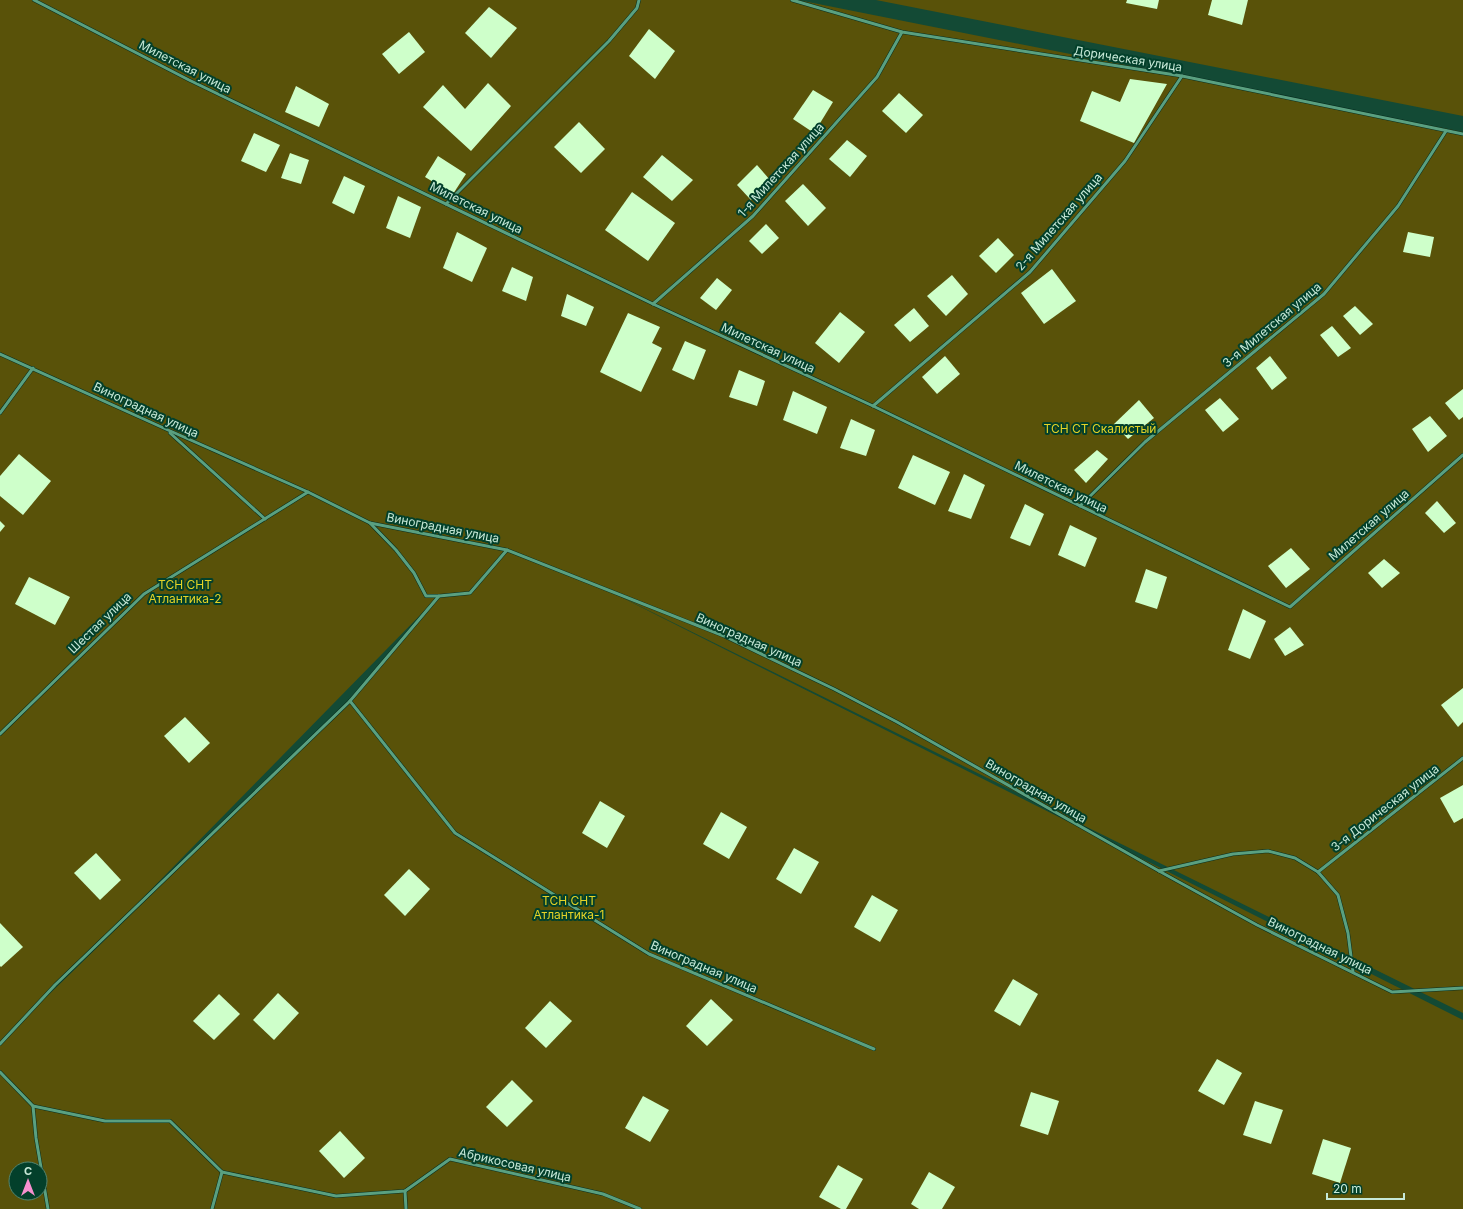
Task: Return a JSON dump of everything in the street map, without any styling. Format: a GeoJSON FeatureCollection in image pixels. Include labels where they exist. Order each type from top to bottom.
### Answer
{"type":"FeatureCollection","features":[{"type":"Feature","properties":{"kind":"lane","name":"Милетская улица"},"geometry":{"type":"LineString","coordinates":[[34,0],[189,80],[653,304],[873,406],[1290,607],[1463,455]]}},
{"type":"Feature","properties":{"kind":"lane"},"geometry":{"type":"LineString","coordinates":[[446,204],[609,41],[637,8],[639,0]]}},
{"type":"Feature","properties":{"kind":"lane","name":"Дорическая улица"},"geometry":{"type":"LineString","coordinates":[[792,0],[902,32],[1182,76],[1463,134]]}},
{"type":"Feature","properties":{"kind":"lane","name":"1-я Милетская улица"},"geometry":{"type":"LineString","coordinates":[[653,304],[754,216],[877,77],[902,32]]}},
{"type":"Feature","properties":{"kind":"lane","name":"2-я Милетская улица"},"geometry":{"type":"LineString","coordinates":[[873,406],[1030,272],[1125,161],[1182,76]]}},
{"type":"Feature","properties":{"kind":"lane","name":"3-я Милетская улица"},"geometry":{"type":"LineString","coordinates":[[1080,506],[1145,442],[1324,294],[1398,206],[1446,131]]}},
{"type":"Feature","properties":{"kind":"lane","name":"Виноградная улица"},"geometry":{"type":"LineString","coordinates":[[0,354],[308,492],[370,523],[507,550],[724,636],[834,689],[897,722],[1257,925],[1392,992],[1463,988]]}},
{"type":"Feature","properties":{"kind":"lane"},"geometry":{"type":"LineString","coordinates":[[0,413],[33,368]]}},
{"type":"Feature","properties":{"kind":"lane"},"geometry":{"type":"LineString","coordinates":[[168,430],[265,519]]}},
{"type":"Feature","properties":{"kind":"lane","name":"Шестая улица"},"geometry":{"type":"LineString","coordinates":[[0,734],[144,594],[308,492]]}},
{"type":"Feature","properties":{"kind":"lane"},"geometry":{"type":"LineString","coordinates":[[370,523],[396,550],[414,573],[426,596],[470,593],[507,550]]}},
{"type":"Feature","properties":{"kind":"lane"},"geometry":{"type":"LineString","coordinates":[[0,1044],[55,985],[350,701],[439,596]]}},
{"type":"Feature","properties":{"kind":"lane","name":"Виноградная улица"},"geometry":{"type":"LineString","coordinates":[[350,701],[455,833],[649,954],[874,1048]]}},
{"type":"Feature","properties":{"kind":"lane","name":"3-я Дорическая улица"},"geometry":{"type":"LineString","coordinates":[[1318,872],[1463,758]]}},
{"type":"Feature","properties":{"kind":"lane"},"geometry":{"type":"LineString","coordinates":[[1159,871],[1233,854],[1268,851],[1295,858],[1318,872],[1338,895],[1348,933],[1353,972]]}},
{"type":"Feature","properties":{"kind":"lane"},"geometry":{"type":"LineString","coordinates":[[0,1072],[33,1106],[104,1121],[170,1121],[222,1172],[336,1196],[405,1191],[406,1209]]}},
{"type":"Feature","properties":{"kind":"lane"},"geometry":{"type":"LineString","coordinates":[[33,1106],[36,1138],[48,1209]]}},
{"type":"Feature","properties":{"kind":"lane","name":"Абрикосовая улица"},"geometry":{"type":"LineString","coordinates":[[405,1191],[450,1159],[603,1194],[640,1209]]}},
{"type":"Feature","properties":{"kind":"lane"},"geometry":{"type":"LineString","coordinates":[[212,1209],[222,1172]]}},
{"type":"Feature","properties":{"kind":"green space"},"geometry":{"type":"Polygon","coordinates":[[[0,0],[798,0],[1463,132],[1463,1013],[587,580],[1463,1020],[1463,1209],[0,1209],[0,0]],[[433,602],[28,1015],[350,701],[433,602]]]}},
{"type":"Feature","properties":{"kind":"green space"},"geometry":{"type":"Polygon","coordinates":[[[876,0],[1463,0],[1463,116],[876,0]]]}},
{"type":"Feature","properties":{"kind":"building"},"geometry":{"type":"Polygon","coordinates":[[[1127,0],[1159,0],[1157,9],[1126,3],[1127,0]]]}},
{"type":"Feature","properties":{"kind":"building"},"geometry":{"type":"Polygon","coordinates":[[[1212,0],[1248,0],[1242,25],[1208,15],[1212,0]]]}},
{"type":"Feature","properties":{"kind":"building"},"geometry":{"type":"Polygon","coordinates":[[[489,7],[517,28],[491,58],[465,33],[489,7]]]}},
{"type":"Feature","properties":{"kind":"building"},"geometry":{"type":"Polygon","coordinates":[[[649,29],[675,51],[655,79],[629,56],[649,29]]]}},
{"type":"Feature","properties":{"kind":"building"},"geometry":{"type":"Polygon","coordinates":[[[409,32],[425,52],[399,74],[382,54],[409,32]]]}},
{"type":"Feature","properties":{"kind":"building"},"geometry":{"type":"Polygon","coordinates":[[[1130,79],[1167,84],[1134,143],[1080,121],[1092,91],[1120,102],[1130,79]]]}},
{"type":"Feature","properties":{"kind":"building"},"geometry":{"type":"Polygon","coordinates":[[[488,83],[511,106],[471,151],[423,107],[443,85],[465,109],[488,83]]]}},
{"type":"Feature","properties":{"kind":"building"},"geometry":{"type":"Polygon","coordinates":[[[296,86],[329,104],[319,127],[285,112],[296,86]]]}},
{"type":"Feature","properties":{"kind":"building"},"geometry":{"type":"Polygon","coordinates":[[[813,90],[833,102],[814,133],[793,119],[813,90]]]}},
{"type":"Feature","properties":{"kind":"building"},"geometry":{"type":"Polygon","coordinates":[[[899,93],[923,115],[906,133],[882,111],[899,93]]]}},
{"type":"Feature","properties":{"kind":"building"},"geometry":{"type":"Polygon","coordinates":[[[579,122],[605,149],[581,173],[554,147],[579,122]]]}},
{"type":"Feature","properties":{"kind":"building"},"geometry":{"type":"Polygon","coordinates":[[[254,133],[280,145],[266,172],[241,161],[254,133]]]}},
{"type":"Feature","properties":{"kind":"building"},"geometry":{"type":"Polygon","coordinates":[[[847,140],[867,156],[850,177],[829,159],[847,140]]]}},
{"type":"Feature","properties":{"kind":"building"},"geometry":{"type":"Polygon","coordinates":[[[290,153],[309,160],[301,184],[281,178],[290,153]]]}},
{"type":"Feature","properties":{"kind":"building"},"geometry":{"type":"Polygon","coordinates":[[[662,155],[693,180],[672,201],[643,177],[662,155]]]}},
{"type":"Feature","properties":{"kind":"building"},"geometry":{"type":"Polygon","coordinates":[[[438,156],[466,174],[453,194],[425,177],[438,156]]]}},
{"type":"Feature","properties":{"kind":"building"},"geometry":{"type":"Polygon","coordinates":[[[757,165],[770,180],[751,200],[737,185],[757,165]]]}},
{"type":"Feature","properties":{"kind":"building"},"geometry":{"type":"Polygon","coordinates":[[[344,176],[365,186],[354,214],[332,203],[344,176]]]}},
{"type":"Feature","properties":{"kind":"building"},"geometry":{"type":"Polygon","coordinates":[[[803,184],[826,208],[808,226],[785,201],[803,184]]]}},
{"type":"Feature","properties":{"kind":"building"},"geometry":{"type":"Polygon","coordinates":[[[632,192],[675,223],[648,261],[605,230],[632,192]]]}},
{"type":"Feature","properties":{"kind":"building"},"geometry":{"type":"Polygon","coordinates":[[[398,196],[421,207],[410,238],[386,228],[398,196]]]}},
{"type":"Feature","properties":{"kind":"building"},"geometry":{"type":"Polygon","coordinates":[[[766,224],[779,238],[762,254],[749,241],[766,224]]]}},
{"type":"Feature","properties":{"kind":"building"},"geometry":{"type":"Polygon","coordinates":[[[457,232],[487,248],[472,282],[443,268],[457,232]]]}},
{"type":"Feature","properties":{"kind":"building"},"geometry":{"type":"Polygon","coordinates":[[[1408,232],[1434,237],[1430,257],[1403,252],[1408,232]]]}},
{"type":"Feature","properties":{"kind":"building"},"geometry":{"type":"Polygon","coordinates":[[[998,238],[1014,255],[996,273],[979,256],[998,238]]]}},
{"type":"Feature","properties":{"kind":"building"},"geometry":{"type":"Polygon","coordinates":[[[512,267],[533,277],[526,301],[502,291],[512,267]]]}},
{"type":"Feature","properties":{"kind":"building"},"geometry":{"type":"Polygon","coordinates":[[[1052,269],[1076,301],[1044,324],[1021,293],[1052,269]]]}},
{"type":"Feature","properties":{"kind":"building"},"geometry":{"type":"Polygon","coordinates":[[[952,275],[968,294],[946,316],[927,296],[952,275]]]}},
{"type":"Feature","properties":{"kind":"building"},"geometry":{"type":"Polygon","coordinates":[[[717,278],[732,290],[716,310],[700,298],[717,278]]]}},
{"type":"Feature","properties":{"kind":"building"},"geometry":{"type":"Polygon","coordinates":[[[567,294],[594,307],[586,326],[561,316],[567,294]]]}},
{"type":"Feature","properties":{"kind":"building"},"geometry":{"type":"Polygon","coordinates":[[[1355,306],[1373,324],[1360,335],[1343,316],[1355,306]]]}},
{"type":"Feature","properties":{"kind":"building"},"geometry":{"type":"Polygon","coordinates":[[[914,308],[929,326],[910,342],[894,325],[914,308]]]}},
{"type":"Feature","properties":{"kind":"building"},"geometry":{"type":"Polygon","coordinates":[[[840,312],[865,332],[839,363],[815,343],[840,312]]]}},
{"type":"Feature","properties":{"kind":"building"},"geometry":{"type":"Polygon","coordinates":[[[628,313],[660,327],[652,343],[662,348],[641,392],[600,372],[628,313]]]}},
{"type":"Feature","properties":{"kind":"building"},"geometry":{"type":"Polygon","coordinates":[[[1332,326],[1351,348],[1338,357],[1320,335],[1332,326]]]}},
{"type":"Feature","properties":{"kind":"building"},"geometry":{"type":"Polygon","coordinates":[[[685,341],[706,350],[694,380],[672,370],[685,341]]]}},
{"type":"Feature","properties":{"kind":"building"},"geometry":{"type":"Polygon","coordinates":[[[945,356],[960,374],[937,394],[922,377],[945,356]]]}},
{"type":"Feature","properties":{"kind":"building"},"geometry":{"type":"Polygon","coordinates":[[[1270,356],[1287,378],[1272,390],[1256,368],[1270,356]]]}},
{"type":"Feature","properties":{"kind":"building"},"geometry":{"type":"Polygon","coordinates":[[[739,370],[765,381],[757,406],[729,397],[739,370]]]}},
{"type":"Feature","properties":{"kind":"building"},"geometry":{"type":"Polygon","coordinates":[[[1463,389],[1463,417],[1459,420],[1445,403],[1463,389]]]}},
{"type":"Feature","properties":{"kind":"building"},"geometry":{"type":"Polygon","coordinates":[[[793,391],[827,407],[817,434],[783,420],[793,391]]]}},
{"type":"Feature","properties":{"kind":"building"},"geometry":{"type":"Polygon","coordinates":[[[1220,398],[1239,419],[1223,432],[1205,410],[1220,398]]]}},
{"type":"Feature","properties":{"kind":"building"},"geometry":{"type":"Polygon","coordinates":[[[1139,400],[1154,418],[1128,439],[1114,424],[1139,400]]]}},
{"type":"Feature","properties":{"kind":"building"},"geometry":{"type":"Polygon","coordinates":[[[1430,416],[1447,436],[1428,452],[1412,429],[1430,416]]]}},
{"type":"Feature","properties":{"kind":"building"},"geometry":{"type":"Polygon","coordinates":[[[851,419],[875,430],[866,456],[840,448],[851,419]]]}},
{"type":"Feature","properties":{"kind":"building"},"geometry":{"type":"Polygon","coordinates":[[[1097,450],[1108,459],[1086,483],[1074,470],[1097,450]]]}},
{"type":"Feature","properties":{"kind":"building"},"geometry":{"type":"Polygon","coordinates":[[[19,454],[51,481],[23,515],[0,496],[0,476],[19,454]]]}},
{"type":"Feature","properties":{"kind":"building"},"geometry":{"type":"Polygon","coordinates":[[[913,455],[950,472],[935,505],[898,488],[913,455]]]}},
{"type":"Feature","properties":{"kind":"building"},"geometry":{"type":"Polygon","coordinates":[[[964,474],[985,485],[971,519],[948,511],[964,474]]]}},
{"type":"Feature","properties":{"kind":"building"},"geometry":{"type":"Polygon","coordinates":[[[1437,501],[1456,523],[1444,533],[1425,513],[1437,501]]]}},
{"type":"Feature","properties":{"kind":"building"},"geometry":{"type":"Polygon","coordinates":[[[1025,504],[1044,514],[1030,546],[1010,538],[1025,504]]]}},
{"type":"Feature","properties":{"kind":"building"},"geometry":{"type":"Polygon","coordinates":[[[0,521],[5,526],[0,532],[0,521]]]}},
{"type":"Feature","properties":{"kind":"building"},"geometry":{"type":"Polygon","coordinates":[[[1070,525],[1097,538],[1085,567],[1058,555],[1070,525]]]}},
{"type":"Feature","properties":{"kind":"building"},"geometry":{"type":"Polygon","coordinates":[[[1291,548],[1310,569],[1286,588],[1268,566],[1291,548]]]}},
{"type":"Feature","properties":{"kind":"building"},"geometry":{"type":"Polygon","coordinates":[[[1384,559],[1400,573],[1382,588],[1368,573],[1384,559]]]}},
{"type":"Feature","properties":{"kind":"building"},"geometry":{"type":"Polygon","coordinates":[[[1146,569],[1167,577],[1157,609],[1135,602],[1146,569]]]}},
{"type":"Feature","properties":{"kind":"building"},"geometry":{"type":"Polygon","coordinates":[[[29,577],[70,597],[55,625],[15,604],[29,577]]]}},
{"type":"Feature","properties":{"kind":"building"},"geometry":{"type":"Polygon","coordinates":[[[1243,609],[1266,621],[1250,659],[1228,650],[1243,609]]]}},
{"type":"Feature","properties":{"kind":"building"},"geometry":{"type":"Polygon","coordinates":[[[1290,627],[1304,645],[1285,656],[1274,639],[1290,627]]]}},
{"type":"Feature","properties":{"kind":"building"},"geometry":{"type":"Polygon","coordinates":[[[1463,688],[1463,722],[1458,727],[1441,705],[1463,688]]]}},
{"type":"Feature","properties":{"kind":"building"},"geometry":{"type":"Polygon","coordinates":[[[185,717],[210,743],[189,763],[164,736],[185,717]]]}},
{"type":"Feature","properties":{"kind":"building"},"geometry":{"type":"Polygon","coordinates":[[[1463,785],[1463,818],[1454,823],[1440,798],[1463,785]]]}},
{"type":"Feature","properties":{"kind":"building"},"geometry":{"type":"Polygon","coordinates":[[[600,801],[625,816],[607,848],[582,833],[600,801]]]}},
{"type":"Feature","properties":{"kind":"building"},"geometry":{"type":"Polygon","coordinates":[[[721,812],[747,827],[729,859],[703,844],[721,812]]]}},
{"type":"Feature","properties":{"kind":"building"},"geometry":{"type":"Polygon","coordinates":[[[794,848],[819,862],[801,894],[776,879],[794,848]]]}},
{"type":"Feature","properties":{"kind":"building"},"geometry":{"type":"Polygon","coordinates":[[[96,853],[121,880],[100,900],[74,873],[96,853]]]}},
{"type":"Feature","properties":{"kind":"building"},"geometry":{"type":"Polygon","coordinates":[[[409,869],[430,889],[405,916],[384,895],[409,869]]]}},
{"type":"Feature","properties":{"kind":"building"},"geometry":{"type":"Polygon","coordinates":[[[872,895],[898,910],[880,942],[854,927],[872,895]]]}},
{"type":"Feature","properties":{"kind":"building"},"geometry":{"type":"Polygon","coordinates":[[[0,923],[23,947],[1,967],[0,966],[0,923]]]}},
{"type":"Feature","properties":{"kind":"building"},"geometry":{"type":"Polygon","coordinates":[[[1013,979],[1038,994],[1020,1026],[994,1011],[1013,979]]]}},
{"type":"Feature","properties":{"kind":"building"},"geometry":{"type":"Polygon","coordinates":[[[278,993],[299,1013],[274,1040],[253,1020],[278,993]]]}},
{"type":"Feature","properties":{"kind":"building"},"geometry":{"type":"Polygon","coordinates":[[[219,994],[240,1014],[214,1040],[193,1021],[219,994]]]}},
{"type":"Feature","properties":{"kind":"building"},"geometry":{"type":"Polygon","coordinates":[[[711,999],[733,1020],[707,1046],[686,1026],[711,999]]]}},
{"type":"Feature","properties":{"kind":"building"},"geometry":{"type":"Polygon","coordinates":[[[550,1001],[572,1021],[546,1048],[525,1028],[550,1001]]]}},
{"type":"Feature","properties":{"kind":"building"},"geometry":{"type":"Polygon","coordinates":[[[1217,1059],[1242,1073],[1224,1105],[1198,1091],[1217,1059]]]}},
{"type":"Feature","properties":{"kind":"building"},"geometry":{"type":"Polygon","coordinates":[[[512,1080],[533,1101],[507,1127],[486,1107],[512,1080]]]}},
{"type":"Feature","properties":{"kind":"building"},"geometry":{"type":"Polygon","coordinates":[[[1031,1092],[1059,1101],[1048,1135],[1020,1126],[1031,1092]]]}},
{"type":"Feature","properties":{"kind":"building"},"geometry":{"type":"Polygon","coordinates":[[[643,1096],[669,1110],[650,1142],[625,1128],[643,1096]]]}},
{"type":"Feature","properties":{"kind":"building"},"geometry":{"type":"Polygon","coordinates":[[[1255,1101],[1283,1110],[1271,1144],[1243,1135],[1255,1101]]]}},
{"type":"Feature","properties":{"kind":"building"},"geometry":{"type":"Polygon","coordinates":[[[340,1131],[365,1158],[344,1178],[319,1151],[340,1131]]]}},
{"type":"Feature","properties":{"kind":"building"},"geometry":{"type":"Polygon","coordinates":[[[1323,1139],[1351,1148],[1340,1183],[1312,1174],[1323,1139]]]}},
{"type":"Feature","properties":{"kind":"building"},"geometry":{"type":"Polygon","coordinates":[[[838,1165],[863,1179],[846,1209],[841,1209],[819,1197],[838,1165]]]}},
{"type":"Feature","properties":{"kind":"building"},"geometry":{"type":"Polygon","coordinates":[[[929,1172],[955,1187],[942,1209],[919,1209],[911,1204],[929,1172]]]}},
{"type":"Feature","properties":{"kind":"park label","name":"ТСН СТ Скалистый"},"geometry":{"type":"Point","coordinates":[1100,429]}},
{"type":"Feature","properties":{"kind":"park label","name":"ТСН СНТ Атлантика-2"},"geometry":{"type":"Point","coordinates":[185,592]}},
{"type":"Feature","properties":{"kind":"park label","name":"ТСН СНТ Атлантика-1"},"geometry":{"type":"Point","coordinates":[569,908]}}]}
